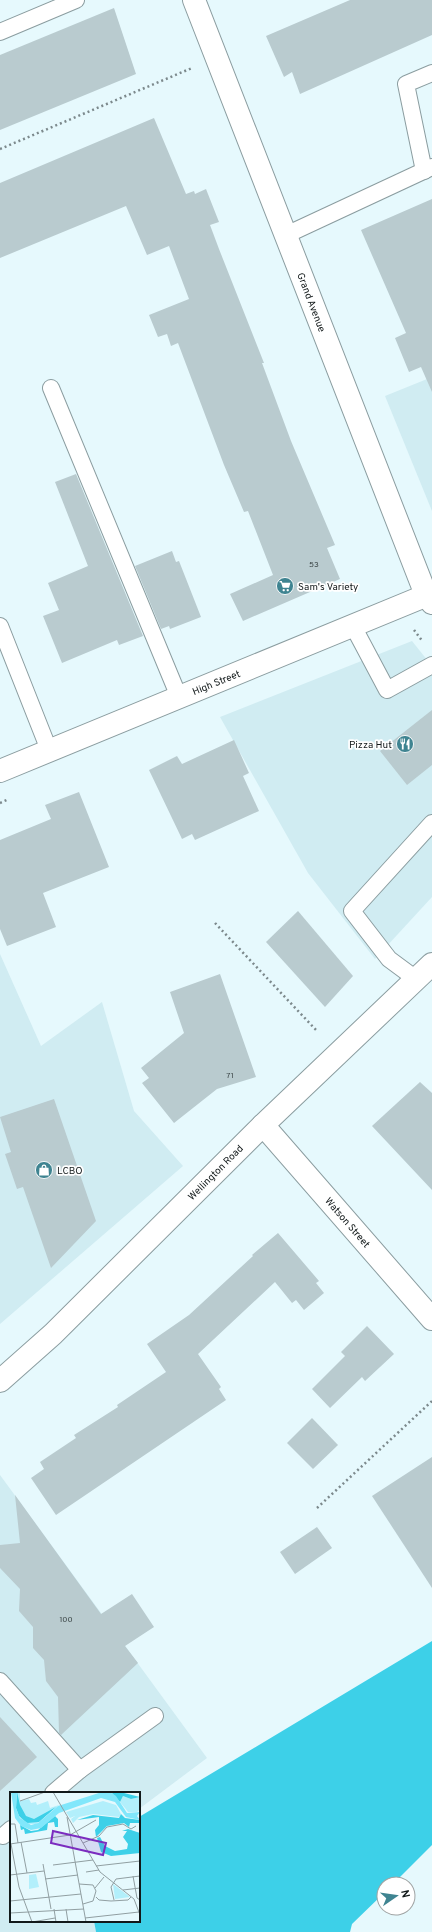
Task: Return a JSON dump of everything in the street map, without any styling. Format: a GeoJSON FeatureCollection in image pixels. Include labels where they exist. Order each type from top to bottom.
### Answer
{"type":"FeatureCollection","features":[{"type":"Feature","properties":{"kind":"street","name":"Grand Avenue"},"geometry":{"type":"LineString","coordinates":[[194,0],[286,236],[430,597]]}},
{"type":"Feature","properties":{"kind":"street","name":"High Street"},"geometry":{"type":"LineString","coordinates":[[0,772],[49,750],[353,626],[430,597]]}},
{"type":"Feature","properties":{"kind":"street","name":"Wellington Road"},"geometry":{"type":"LineString","coordinates":[[0,1381],[53,1334],[263,1125],[432,964]]}},
{"type":"Feature","properties":{"kind":"street","name":"Watson Street"},"geometry":{"type":"LineString","coordinates":[[263,1125],[432,1319]]}},
{"type":"Feature","properties":{"kind":"lane"},"geometry":{"type":"LineString","coordinates":[[0,32],[76,0]]}},
{"type":"Feature","properties":{"kind":"lane"},"geometry":{"type":"LineString","coordinates":[[286,236],[428,169],[406,84],[432,73]]}},
{"type":"Feature","properties":{"kind":"lane"},"geometry":{"type":"LineString","coordinates":[[51,388],[179,697]]}},
{"type":"Feature","properties":{"kind":"lane"},"geometry":{"type":"LineString","coordinates":[[0,626],[49,750]]}},
{"type":"Feature","properties":{"kind":"lane"},"geometry":{"type":"LineString","coordinates":[[353,626],[387,690],[432,665]]}},
{"type":"Feature","properties":{"kind":"lane"},"geometry":{"type":"LineString","coordinates":[[416,979],[389,959],[352,911],[432,823]]}},
{"type":"Feature","properties":{"kind":"lane"},"geometry":{"type":"LineString","coordinates":[[0,1681],[80,1770]]}},
{"type":"Feature","properties":{"kind":"lane"},"geometry":{"type":"LineString","coordinates":[[54,1792],[80,1770],[155,1716]]}},
{"type":"Feature","properties":{"kind":"path"},"geometry":{"type":"LineString","coordinates":[[0,149],[216,57]]}},
{"type":"Feature","properties":{"kind":"path"},"geometry":{"type":"LineString","coordinates":[[215,923],[317,1031]]}},
{"type":"Feature","properties":{"kind":"path"},"geometry":{"type":"LineString","coordinates":[[318,1508],[432,1401]]}},
{"type":"Feature","properties":{"kind":"shaded area"},"geometry":{"type":"Polygon","coordinates":[[[432,377],[432,511],[385,396],[432,377]]]}},
{"type":"Feature","properties":{"kind":"shaded area"},"geometry":{"type":"Polygon","coordinates":[[[412,641],[432,666],[432,897],[375,959],[308,873],[220,717],[412,641]]]}},
{"type":"Feature","properties":{"kind":"shaded area"},"geometry":{"type":"Polygon","coordinates":[[[0,954],[41,1046],[102,1002],[134,1111],[183,1166],[0,1324],[0,954]]]}},
{"type":"Feature","properties":{"kind":"shaded area"},"geometry":{"type":"Polygon","coordinates":[[[0,1475],[207,1758],[140,1808],[140,1792],[10,1792],[10,1922],[94,1922],[96,1932],[0,1932],[0,1475]]]}},
{"type":"Feature","properties":{"kind":"shaded area"},"geometry":{"type":"Polygon","coordinates":[[[432,1641],[432,1845],[401,1876],[376,1876],[376,1901],[352,1924],[350,1932],[96,1932],[94,1922],[140,1922],[140,1816],[432,1641]]]}},
{"type":"Feature","properties":{"kind":"building"},"geometry":{"type":"Polygon","coordinates":[[[350,0],[432,0],[432,35],[300,94],[292,72],[284,77],[266,36],[350,0]]]}},
{"type":"Feature","properties":{"kind":"building"},"geometry":{"type":"Polygon","coordinates":[[[114,8],[136,74],[0,130],[0,55],[114,8]]]}},
{"type":"Feature","properties":{"kind":"building"},"geometry":{"type":"Polygon","coordinates":[[[154,118],[186,194],[194,191],[195,194],[206,189],[219,222],[210,225],[264,363],[262,363],[291,441],[335,545],[327,548],[340,579],[243,621],[230,594],[273,575],[248,511],[244,512],[224,465],[178,343],[171,346],[167,334],[158,337],[149,315],[189,299],[169,246],[147,255],[126,206],[0,258],[0,183],[154,118]]]}},
{"type":"Feature","properties":{"kind":"building"},"geometry":{"type":"Polygon","coordinates":[[[432,199],[432,392],[421,367],[409,372],[395,338],[406,333],[361,230],[432,199]]]}},
{"type":"Feature","properties":{"kind":"building"},"geometry":{"type":"Polygon","coordinates":[[[76,474],[143,636],[119,645],[117,640],[62,663],[43,616],[59,610],[48,583],[88,566],[55,482],[76,474]]]}},
{"type":"Feature","properties":{"kind":"building"},"geometry":{"type":"Polygon","coordinates":[[[172,551],[176,562],[179,561],[201,617],[170,629],[169,626],[161,629],[135,566],[172,551]]]}},
{"type":"Feature","properties":{"kind":"building","name":"Pizza Hut"},"geometry":{"type":"Polygon","coordinates":[[[432,710],[432,765],[407,785],[380,751],[432,710]]]}},
{"type":"Feature","properties":{"kind":"building"},"geometry":{"type":"Polygon","coordinates":[[[234,740],[249,773],[243,776],[259,811],[195,840],[192,834],[182,839],[149,770],[177,756],[182,764],[234,740]]]}},
{"type":"Feature","properties":{"kind":"building"},"geometry":{"type":"Polygon","coordinates":[[[79,792],[109,867],[43,893],[56,927],[7,946],[0,929],[0,840],[51,819],[45,805],[79,792]]]}},
{"type":"Feature","properties":{"kind":"building"},"geometry":{"type":"Polygon","coordinates":[[[298,911],[353,976],[325,1007],[266,942],[298,911]]]}},
{"type":"Feature","properties":{"kind":"building"},"geometry":{"type":"Polygon","coordinates":[[[220,974],[256,1077],[217,1089],[174,1123],[142,1083],[149,1078],[141,1068],[184,1033],[170,992],[220,974]]]}},
{"type":"Feature","properties":{"kind":"building"},"geometry":{"type":"Polygon","coordinates":[[[420,1082],[432,1093],[432,1190],[372,1126],[420,1082]]]}},
{"type":"Feature","properties":{"kind":"building","name":"LCBO"},"geometry":{"type":"Polygon","coordinates":[[[54,1099],[96,1221],[51,1268],[23,1187],[17,1189],[5,1154],[11,1152],[0,1117],[54,1099]]]}},
{"type":"Feature","properties":{"kind":"building"},"geometry":{"type":"Polygon","coordinates":[[[278,1233],[319,1281],[316,1283],[324,1293],[304,1310],[296,1300],[292,1303],[275,1282],[198,1354],[221,1387],[219,1389],[226,1400],[56,1515],[31,1478],[44,1469],[40,1462],[76,1438],[74,1435],[118,1407],[117,1405],[166,1372],[147,1344],[189,1315],[253,1256],[252,1255],[278,1233]]]}},
{"type":"Feature","properties":{"kind":"building"},"geometry":{"type":"Polygon","coordinates":[[[367,1326],[394,1354],[365,1381],[362,1377],[330,1408],[312,1389],[345,1356],[341,1352],[367,1326]]]}},
{"type":"Feature","properties":{"kind":"building"},"geometry":{"type":"Polygon","coordinates":[[[312,1418],[338,1445],[313,1469],[287,1443],[312,1418]]]}},
{"type":"Feature","properties":{"kind":"building"},"geometry":{"type":"Polygon","coordinates":[[[432,1457],[432,1588],[372,1496],[432,1457]]]}},
{"type":"Feature","properties":{"kind":"building"},"geometry":{"type":"Polygon","coordinates":[[[15,1495],[101,1614],[132,1594],[154,1627],[125,1646],[138,1663],[61,1735],[59,1733],[58,1697],[46,1681],[44,1660],[33,1648],[33,1627],[19,1611],[20,1589],[0,1568],[0,1545],[20,1543],[15,1495]]]}},
{"type":"Feature","properties":{"kind":"building"},"geometry":{"type":"Polygon","coordinates":[[[317,1527],[332,1548],[295,1574],[280,1552],[317,1527]]]}},
{"type":"Feature","properties":{"kind":"building"},"geometry":{"type":"Polygon","coordinates":[[[0,1717],[37,1757],[0,1791],[0,1717]]]}},
{"type":"Feature","properties":{"kind":"place","name":"Sam's Variety"},"geometry":{"type":"Point","coordinates":[285,586]}},
{"type":"Feature","properties":{"kind":"place","name":"Pizza Hut"},"geometry":{"type":"Point","coordinates":[405,744]}},
{"type":"Feature","properties":{"kind":"place","name":"LCBO"},"geometry":{"type":"Point","coordinates":[44,1170]}}]}
